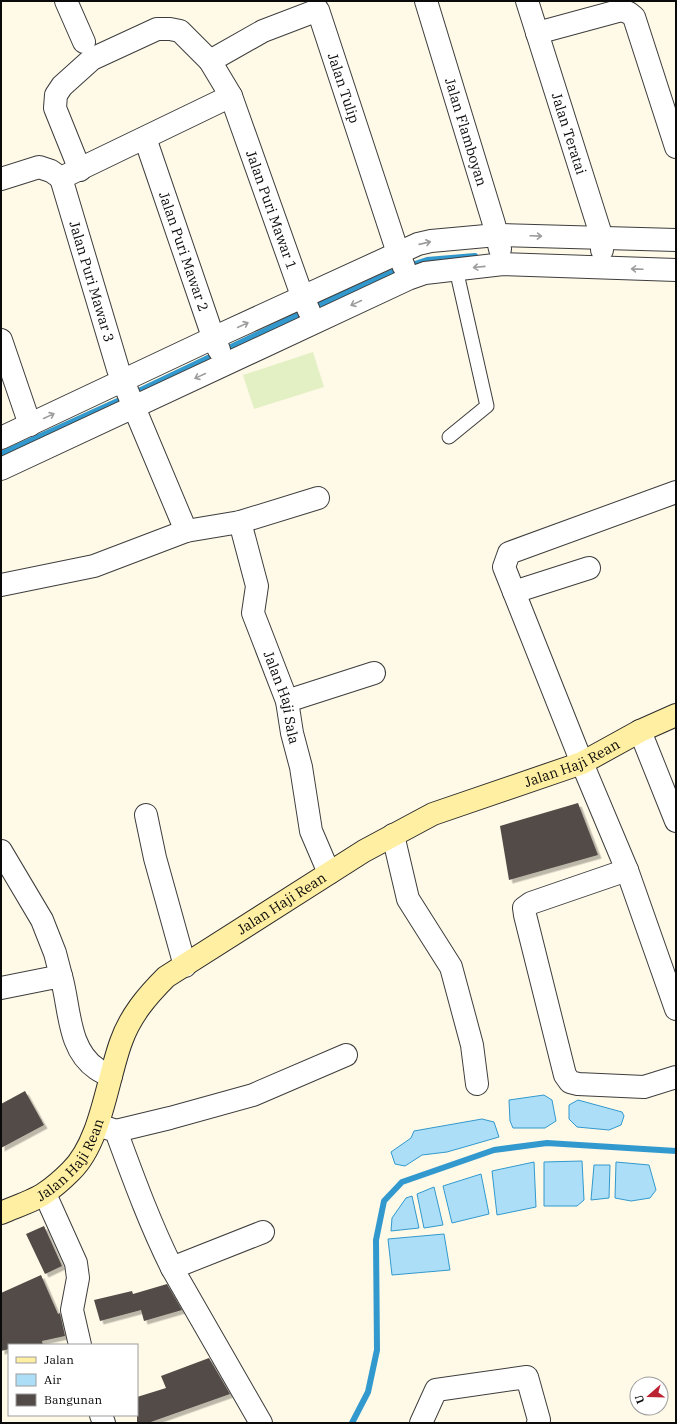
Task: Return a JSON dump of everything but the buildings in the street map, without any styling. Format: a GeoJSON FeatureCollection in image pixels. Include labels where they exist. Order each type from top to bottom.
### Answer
{"type":"FeatureCollection","features":[{"type":"Feature","properties":{"kind":"street"},"geometry":{"type":"LineString","coordinates":[[66,1],[84,42]]}},
{"type":"Feature","properties":{"kind":"street","name":"Jalan Flamboyan"},"geometry":{"type":"LineString","coordinates":[[426,1],[497,235],[504,264]]}},
{"type":"Feature","properties":{"kind":"street","name":"Jalan Teratai"},"geometry":{"type":"LineString","coordinates":[[527,1],[602,238],[602,268]]}},
{"type":"Feature","properties":{"kind":"street","name":"Jalan Tulip"},"geometry":{"type":"LineString","coordinates":[[210,61],[263,31],[318,10],[403,266]]}},
{"type":"Feature","properties":{"kind":"street"},"geometry":{"type":"LineString","coordinates":[[537,34],[622,10],[634,17],[676,147]]}},
{"type":"Feature","properties":{"kind":"street","name":"Jalan Puri Mawar 3"},"geometry":{"type":"LineString","coordinates":[[186,531],[118,368],[54,108],[56,95],[62,86],[92,59],[157,29],[180,31],[210,61]]}},
{"type":"Feature","properties":{"kind":"street","name":"Jalan Puri Mawar 1"},"geometry":{"type":"LineString","coordinates":[[210,61],[232,96],[309,310]]}},
{"type":"Feature","properties":{"kind":"street"},"geometry":{"type":"LineString","coordinates":[[1,179],[39,167],[71,174],[232,96]]}},
{"type":"Feature","properties":{"kind":"street","name":"Jalan Puri Mawar 2"},"geometry":{"type":"LineString","coordinates":[[145,138],[219,351]]}},
{"type":"Feature","properties":{"kind":"street"},"geometry":{"type":"LineString","coordinates":[[1,469],[129,393],[403,266],[418,244],[431,241],[497,235],[676,240]]}},
{"type":"Feature","properties":{"kind":"street"},"geometry":{"type":"LineString","coordinates":[[403,266],[425,273],[504,264],[676,270]]}},
{"type":"Feature","properties":{"kind":"street"},"geometry":{"type":"LineString","coordinates":[[1,438],[30,425],[129,393],[309,310]]}},
{"type":"Feature","properties":{"kind":"street"},"geometry":{"type":"LineString","coordinates":[[1,340],[30,425]]}},
{"type":"Feature","properties":{"kind":"street"},"geometry":{"type":"LineString","coordinates":[[676,492],[509,552],[504,567],[582,764],[627,870],[676,1009]]}},
{"type":"Feature","properties":{"kind":"street"},"geometry":{"type":"LineString","coordinates":[[2,583],[94,566],[186,531],[240,522],[318,498]]}},
{"type":"Feature","properties":{"kind":"street","name":"Jalan Haji Sala"},"geometry":{"type":"LineString","coordinates":[[240,522],[257,586],[253,613],[287,700],[292,733],[301,767],[311,831],[329,873]]}},
{"type":"Feature","properties":{"kind":"street"},"geometry":{"type":"LineString","coordinates":[[514,592],[589,568]]}},
{"type":"Feature","properties":{"kind":"street"},"geometry":{"type":"LineString","coordinates":[[287,700],[374,672]]}},
{"type":"Feature","properties":{"kind":"street","name":"Jalan Haji Rean"},"geometry":{"type":"LineString","coordinates":[[1,1213],[45,1194],[72,1170],[85,1152],[107,1128],[111,1076],[121,1041],[132,1017],[147,996],[166,977],[329,873],[392,835],[433,814],[582,764],[640,731],[676,715]]}},
{"type":"Feature","properties":{"kind":"street"},"geometry":{"type":"LineString","coordinates":[[640,731],[676,821]]}},
{"type":"Feature","properties":{"kind":"street"},"geometry":{"type":"LineString","coordinates":[[146,815],[155,858],[185,966]]}},
{"type":"Feature","properties":{"kind":"street"},"geometry":{"type":"LineString","coordinates":[[392,835],[408,898],[451,967],[472,1045],[477,1084]]}},
{"type":"Feature","properties":{"kind":"street"},"geometry":{"type":"LineString","coordinates":[[1,851],[42,920],[55,953],[65,990],[72,1034],[83,1055],[96,1068],[111,1076]]}},
{"type":"Feature","properties":{"kind":"street"},"geometry":{"type":"LineString","coordinates":[[627,870],[531,902],[524,908],[525,915],[565,1075],[570,1082],[578,1084],[644,1087],[676,1076]]}},
{"type":"Feature","properties":{"kind":"street"},"geometry":{"type":"LineString","coordinates":[[1,988],[61,976]]}},
{"type":"Feature","properties":{"kind":"street"},"geometry":{"type":"LineString","coordinates":[[261,1423],[172,1268],[162,1248],[137,1187],[107,1128],[170,1118],[253,1095],[346,1055]]}},
{"type":"Feature","properties":{"kind":"street"},"geometry":{"type":"LineString","coordinates":[[45,1194],[76,1263],[78,1278],[72,1310],[80,1344]]}},
{"type":"Feature","properties":{"kind":"street"},"geometry":{"type":"LineString","coordinates":[[172,1268],[263,1232]]}},
{"type":"Feature","properties":{"kind":"street"},"geometry":{"type":"LineString","coordinates":[[422,1423],[436,1390],[527,1377],[539,1420],[538,1423]]}},
{"type":"Feature","properties":{"kind":"lane"},"geometry":{"type":"LineString","coordinates":[[449,437],[487,406],[456,269]]}},
{"type":"Feature","properties":{"kind":"green space"},"geometry":{"type":"Polygon","coordinates":[[[313,352],[324,387],[254,409],[243,375],[313,352]]]}},
{"type":"Feature","properties":{"kind":"water"},"geometry":{"type":"Polygon","coordinates":[[[544,1095],[552,1100],[556,1121],[545,1128],[513,1128],[510,1121],[509,1100],[544,1095]]]}},
{"type":"Feature","properties":{"kind":"water"},"geometry":{"type":"Polygon","coordinates":[[[578,1100],[622,1112],[624,1116],[621,1125],[609,1130],[577,1127],[569,1119],[569,1105],[578,1100]]]}},
{"type":"Feature","properties":{"kind":"water"},"geometry":{"type":"Polygon","coordinates":[[[482,1119],[494,1122],[499,1137],[447,1152],[422,1155],[405,1166],[395,1164],[391,1152],[411,1138],[414,1131],[482,1119]]]}},
{"type":"Feature","properties":{"kind":"water"},"geometry":{"type":"Polygon","coordinates":[[[582,1161],[584,1200],[577,1206],[544,1206],[544,1162],[582,1161]]]}},
{"type":"Feature","properties":{"kind":"water"},"geometry":{"type":"Polygon","coordinates":[[[534,1162],[536,1207],[497,1215],[492,1171],[534,1162]]]}},
{"type":"Feature","properties":{"kind":"water"},"geometry":{"type":"Polygon","coordinates":[[[616,1162],[649,1165],[656,1190],[650,1198],[631,1201],[615,1198],[616,1162]]]}},
{"type":"Feature","properties":{"kind":"water"},"geometry":{"type":"Polygon","coordinates":[[[594,1165],[610,1165],[609,1198],[591,1200],[594,1165]]]}},
{"type":"Feature","properties":{"kind":"water"},"geometry":{"type":"Polygon","coordinates":[[[481,1174],[489,1214],[452,1223],[443,1186],[481,1174]]]}},
{"type":"Feature","properties":{"kind":"water"},"geometry":{"type":"Polygon","coordinates":[[[434,1187],[443,1225],[424,1228],[417,1194],[434,1187]]]}},
{"type":"Feature","properties":{"kind":"water"},"geometry":{"type":"Polygon","coordinates":[[[412,1196],[419,1228],[391,1231],[392,1218],[406,1198],[412,1196]]]}},
{"type":"Feature","properties":{"kind":"water"},"geometry":{"type":"Polygon","coordinates":[[[444,1234],[450,1270],[392,1275],[388,1239],[444,1234]]]}},
{"type":"Feature","properties":{"kind":"waterway"},"geometry":{"type":"LineString","coordinates":[[1,454],[397,270],[427,260],[475,256]]}},
{"type":"Feature","properties":{"kind":"waterway"},"geometry":{"type":"LineString","coordinates":[[352,1423],[368,1392],[377,1350],[376,1240],[384,1201],[402,1182],[494,1150],[547,1143],[676,1151]]}}]}
